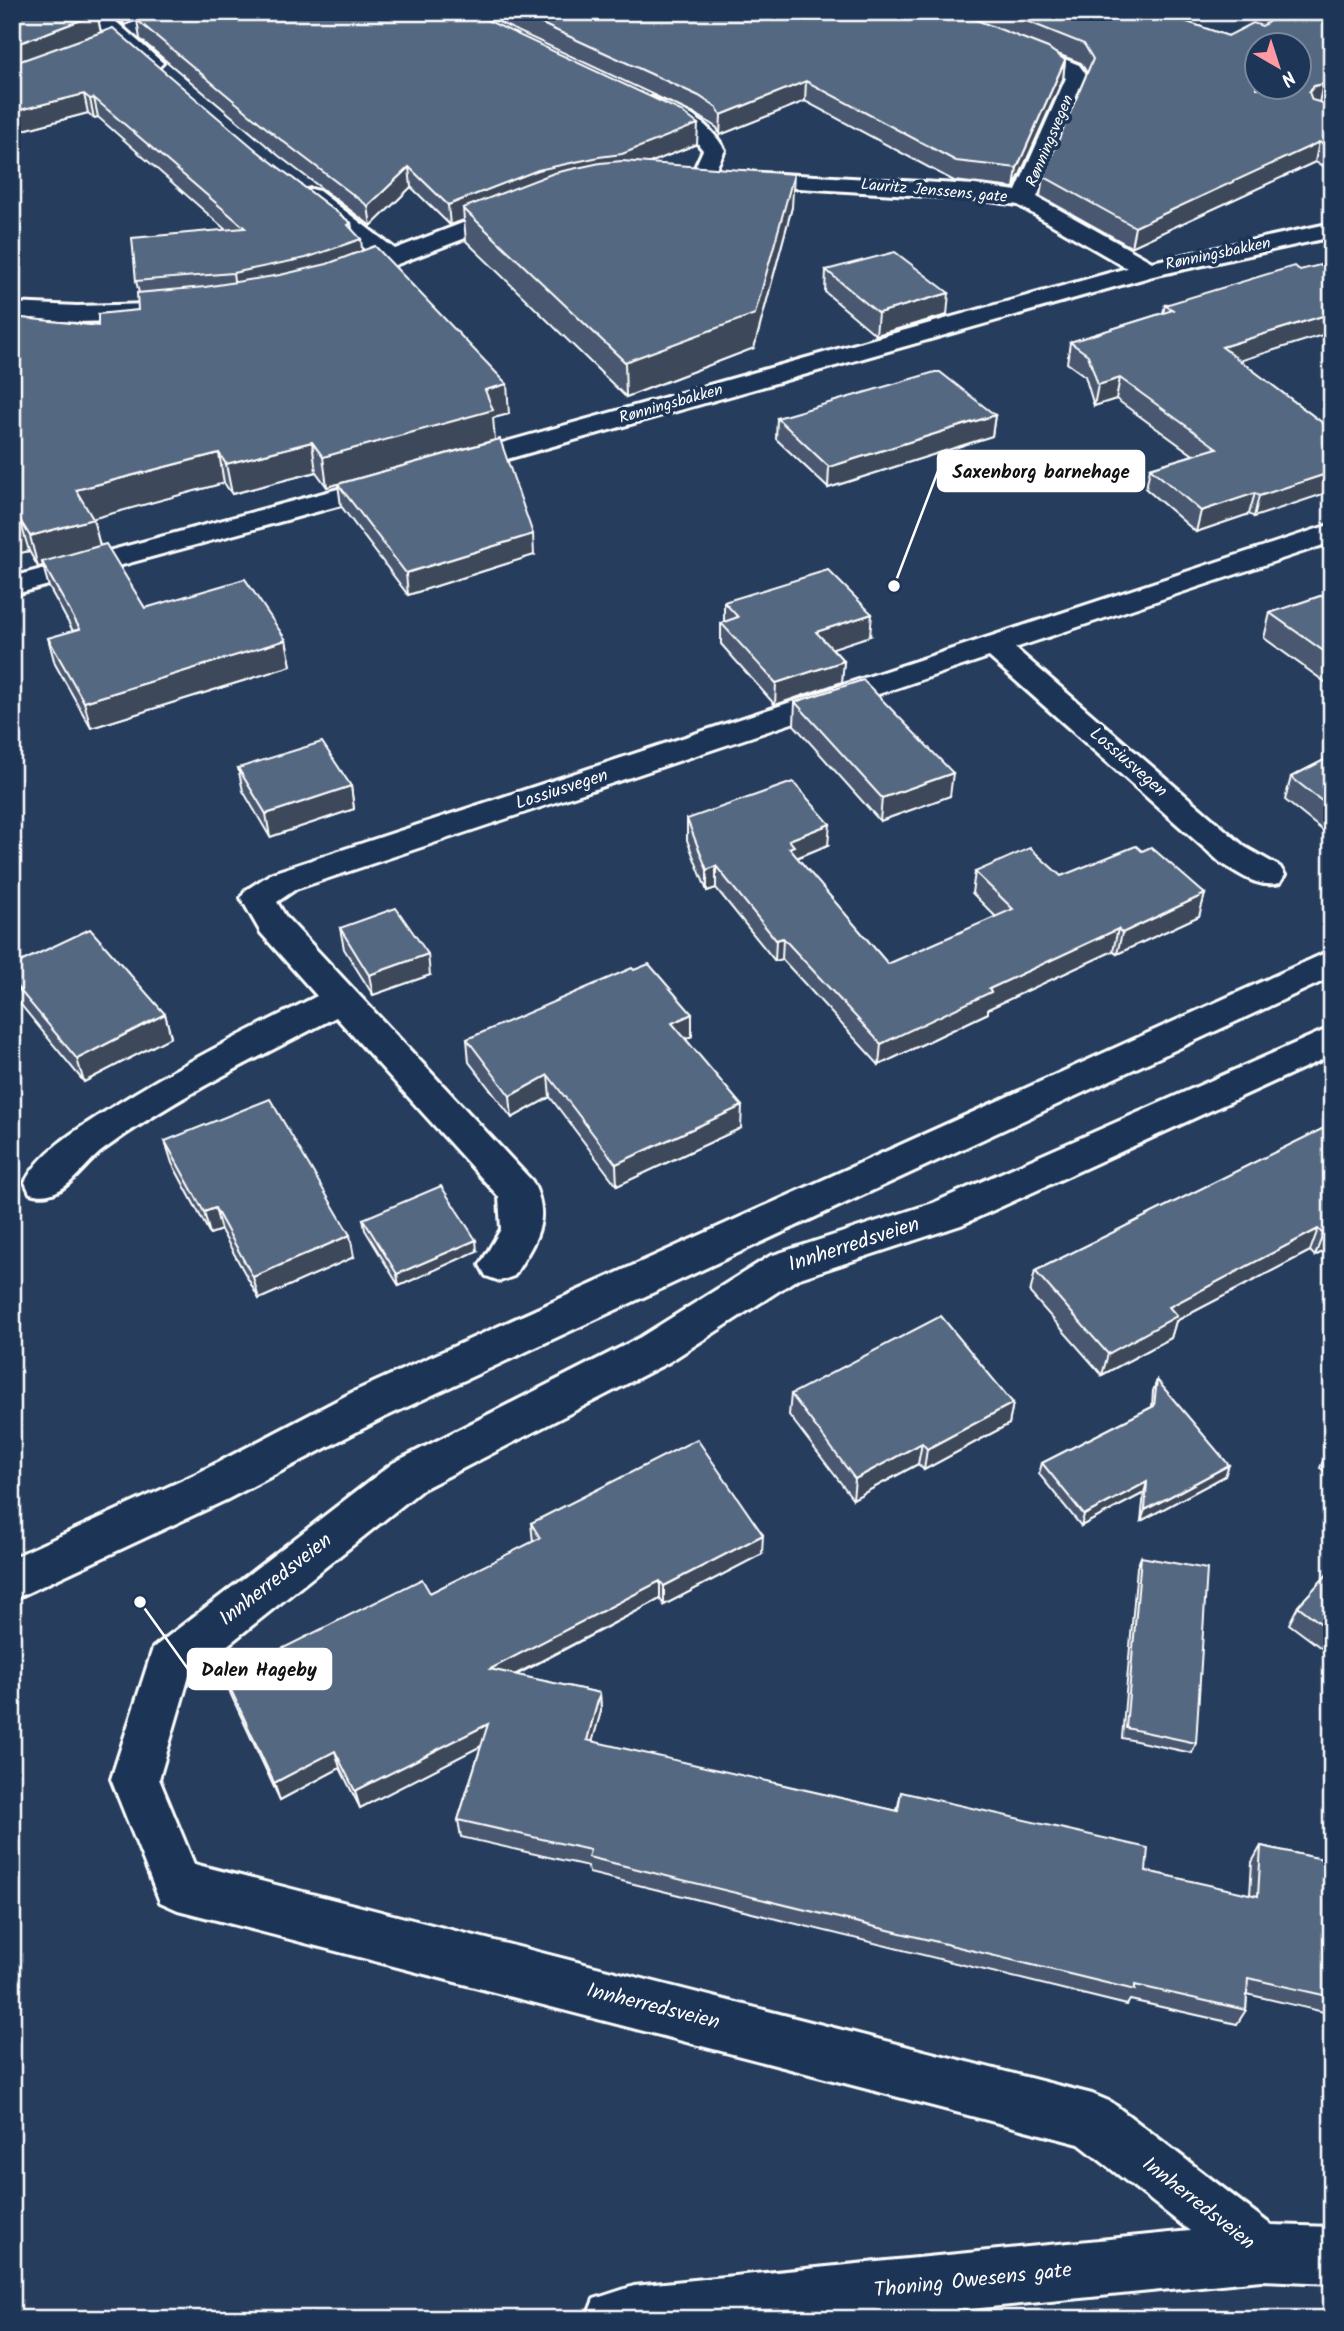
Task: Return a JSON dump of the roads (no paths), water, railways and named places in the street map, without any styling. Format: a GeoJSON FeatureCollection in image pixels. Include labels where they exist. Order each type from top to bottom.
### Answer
{"type":"FeatureCollection","features":[{"type":"Feature","properties":{"kind":"street"},"geometry":{"type":"LineString","coordinates":[[92,12],[173,81]]}},
{"type":"Feature","properties":{"kind":"street","name":"Rønningsvegen"},"geometry":{"type":"LineString","coordinates":[[930,12],[1054,61],[1071,70],[1077,77],[1024,199]]}},
{"type":"Feature","properties":{"kind":"street"},"geometry":{"type":"LineString","coordinates":[[96,45],[147,26]]}},
{"type":"Feature","properties":{"kind":"street"},"geometry":{"type":"LineString","coordinates":[[627,94],[690,123],[707,135],[715,150],[702,176]]}},
{"type":"Feature","properties":{"kind":"street","name":"Lauritz Jenssens gate"},"geometry":{"type":"LineString","coordinates":[[675,178],[702,176],[975,192],[1024,199],[1148,270]]}},
{"type":"Feature","properties":{"kind":"street"},"geometry":{"type":"LineString","coordinates":[[290,179],[393,259]]}},
{"type":"Feature","properties":{"kind":"street"},"geometry":{"type":"LineString","coordinates":[[321,286],[536,203]]}},
{"type":"Feature","properties":{"kind":"street","name":"Rønningsbakken"},"geometry":{"type":"LineString","coordinates":[[12,586],[419,475],[1148,270],[1332,230]]}},
{"type":"Feature","properties":{"kind":"street"},"geometry":{"type":"LineString","coordinates":[[12,310],[77,314],[172,310]]}},
{"type":"Feature","properties":{"kind":"street","name":"Lossiusvegen"},"geometry":{"type":"LineString","coordinates":[[500,1265],[521,1230],[518,1192],[273,925],[258,898],[284,881],[754,727],[1332,532]]}},
{"type":"Feature","properties":{"kind":"street","name":"Lossiusvegen"},"geometry":{"type":"LineString","coordinates":[[993,645],[1233,855],[1268,874]]}},
{"type":"Feature","properties":{"kind":"street"},"geometry":{"type":"LineString","coordinates":[[12,1580],[211,1487],[368,1405],[1332,962]]}},
{"type":"Feature","properties":{"kind":"street"},"geometry":{"type":"LineString","coordinates":[[44,1182],[88,1141],[185,1079],[341,999]]}},
{"type":"Feature","properties":{"kind":"street","name":"Innherredsveien"},"geometry":{"type":"LineString","coordinates":[[1261,2252],[1092,2121],[178,1885],[135,1779],[169,1663],[408,1476],[654,1350],[784,1267],[947,1214],[1332,1040]]}},
{"type":"Feature","properties":{"kind":"street","name":"Thoning Owesens gate"},"geometry":{"type":"LineString","coordinates":[[614,2319],[634,2314],[1261,2252],[1332,2255]]}},
{"type":"Feature","properties":{"kind":"place","name":"Saxenborg barnehage"},"geometry":{"type":"Point","coordinates":[894,586]}},
{"type":"Feature","properties":{"kind":"place","name":"Dalen Hageby"},"geometry":{"type":"Point","coordinates":[140,1602]}}]}
